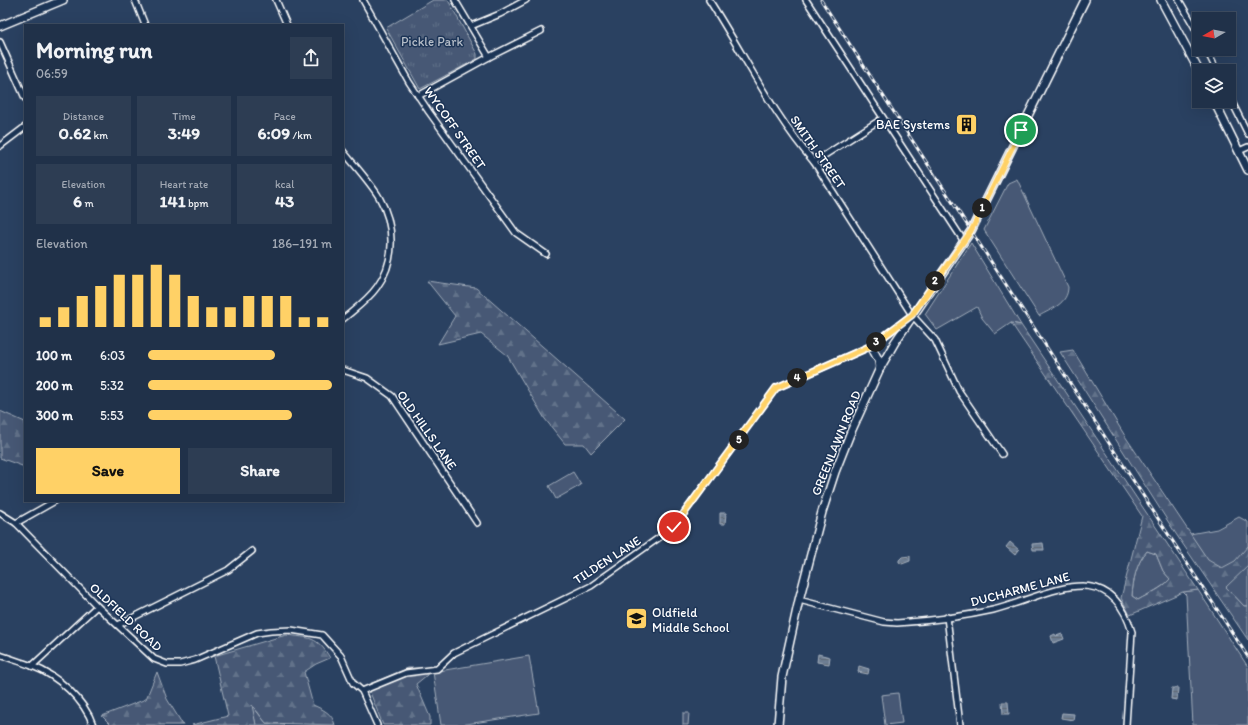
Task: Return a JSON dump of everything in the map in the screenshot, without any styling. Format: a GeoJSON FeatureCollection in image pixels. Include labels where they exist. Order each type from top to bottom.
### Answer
{"type":"FeatureCollection","features":[{"type":"Feature","properties":{"kind":"main road"},"geometry":{"type":"LineString","coordinates":[[0,26],[63,0]]}},
{"type":"Feature","properties":{"kind":"main road","name":"GREENLAWN ROAD"},"geometry":{"type":"LineString","coordinates":[[778,725],[782,677],[799,600],[822,512],[835,472],[880,368],[912,315],[963,240],[971,231],[1085,0]]}},
{"type":"Feature","properties":{"kind":"main road"},"geometry":{"type":"LineString","coordinates":[[1161,0],[1195,64]]}},
{"type":"Feature","properties":{"kind":"main road"},"geometry":{"type":"LineString","coordinates":[[1218,108],[1248,170]]}},
{"type":"Feature","properties":{"kind":"main road"},"geometry":{"type":"LineString","coordinates":[[871,346],[879,361],[880,368]]}},
{"type":"Feature","properties":{"kind":"street"},"geometry":{"type":"LineString","coordinates":[[135,0],[145,24]]}},
{"type":"Feature","properties":{"kind":"street"},"geometry":{"type":"LineString","coordinates":[[276,0],[287,24]]}},
{"type":"Feature","properties":{"kind":"street","name":"WYCOFF STREET"},"geometry":{"type":"LineString","coordinates":[[363,0],[418,96],[516,233],[546,254]]}},
{"type":"Feature","properties":{"kind":"street"},"geometry":{"type":"LineString","coordinates":[[455,0],[489,57]]}},
{"type":"Feature","properties":{"kind":"street"},"geometry":{"type":"LineString","coordinates":[[471,26],[500,14],[526,0]]}},
{"type":"Feature","properties":{"kind":"street","name":"SMITH STREET"},"geometry":{"type":"LineString","coordinates":[[709,0],[785,124],[800,146],[814,162],[912,315],[935,340],[959,391],[1002,454]]}},
{"type":"Feature","properties":{"kind":"street"},"geometry":{"type":"LineString","coordinates":[[806,0],[963,240]]}},
{"type":"Feature","properties":{"kind":"street"},"geometry":{"type":"LineString","coordinates":[[1179,0],[1192,22]]}},
{"type":"Feature","properties":{"kind":"street"},"geometry":{"type":"LineString","coordinates":[[418,96],[489,57],[541,31]]}},
{"type":"Feature","properties":{"kind":"street"},"geometry":{"type":"LineString","coordinates":[[0,42],[24,96]]}},
{"type":"Feature","properties":{"kind":"street"},"geometry":{"type":"LineString","coordinates":[[1235,108],[1248,134]]}},
{"type":"Feature","properties":{"kind":"street"},"geometry":{"type":"LineString","coordinates":[[814,162],[883,118]]}},
{"type":"Feature","properties":{"kind":"street"},"geometry":{"type":"LineString","coordinates":[[0,146],[24,128]]}},
{"type":"Feature","properties":{"kind":"street"},"geometry":{"type":"LineString","coordinates":[[1239,151],[1248,147]]}},
{"type":"Feature","properties":{"kind":"street"},"geometry":{"type":"LineString","coordinates":[[344,152],[378,197],[390,227],[391,241],[387,266],[377,287],[358,307],[344,318]]}},
{"type":"Feature","properties":{"kind":"street","name":"TILDEN LANE"},"geometry":{"type":"LineString","coordinates":[[362,691],[406,673],[437,669],[454,653],[591,586],[674,527],[776,388],[871,346],[912,315]]}},
{"type":"Feature","properties":{"kind":"street","name":"OLD HILLS LANE"},"geometry":{"type":"LineString","coordinates":[[344,370],[367,378],[392,396],[477,523]]}},
{"type":"Feature","properties":{"kind":"street"},"geometry":{"type":"LineString","coordinates":[[16,523],[53,502]]}},
{"type":"Feature","properties":{"kind":"street","name":"OLDFIELD ROAD"},"geometry":{"type":"LineString","coordinates":[[0,513],[16,523],[97,606],[154,659],[167,664],[195,660],[257,633],[291,630],[322,635],[341,656],[353,683],[362,691],[377,725]]}},
{"type":"Feature","properties":{"kind":"street"},"geometry":{"type":"LineString","coordinates":[[118,625],[228,570],[252,551]]}},
{"type":"Feature","properties":{"kind":"street","name":"DUCHARME LANE"},"geometry":{"type":"LineString","coordinates":[[799,600],[884,622],[910,622],[993,610],[1074,585],[1096,587],[1110,593],[1121,605],[1128,617],[1132,632],[1126,725]]}},
{"type":"Feature","properties":{"kind":"street"},"geometry":{"type":"LineString","coordinates":[[32,666],[97,606]]}},
{"type":"Feature","properties":{"kind":"street"},"geometry":{"type":"LineString","coordinates":[[947,617],[960,725]]}},
{"type":"Feature","properties":{"kind":"street"},"geometry":{"type":"LineString","coordinates":[[0,655],[48,673],[73,694],[90,714],[94,725]]}},
{"type":"Feature","properties":{"kind":"green space","name":"Pickle Park"},"geometry":{"type":"Polygon","coordinates":[[[433,0],[448,0],[477,54],[477,59],[420,89],[386,28],[433,0]]]}},
{"type":"Feature","properties":{"kind":"green space"},"geometry":{"type":"Polygon","coordinates":[[[1017,179],[1068,287],[1065,298],[1062,302],[1039,316],[984,230],[1008,183],[1017,179]]]}},
{"type":"Feature","properties":{"kind":"green space"},"geometry":{"type":"Polygon","coordinates":[[[971,243],[1021,325],[1011,323],[995,334],[982,318],[977,307],[937,330],[925,314],[971,243]]]}},
{"type":"Feature","properties":{"kind":"green space"},"geometry":{"type":"Polygon","coordinates":[[[427,281],[476,288],[625,419],[591,453],[584,444],[565,444],[545,419],[507,355],[481,334],[438,344],[455,316],[427,281]]]}},
{"type":"Feature","properties":{"kind":"green space"},"geometry":{"type":"Polygon","coordinates":[[[1011,323],[1021,325],[1198,590],[1183,592],[1130,615],[1121,598],[1142,516],[1011,323]],[[1147,551],[1140,561],[1134,578],[1132,596],[1138,600],[1160,588],[1170,579],[1163,571],[1156,554],[1147,551]]]}},
{"type":"Feature","properties":{"kind":"green space"},"geometry":{"type":"Polygon","coordinates":[[[1073,350],[1125,436],[1208,560],[1222,568],[1235,561],[1248,546],[1248,566],[1226,587],[1244,606],[1248,606],[1248,640],[1176,534],[1060,352],[1073,350]]]}},
{"type":"Feature","properties":{"kind":"green space"},"geometry":{"type":"Polygon","coordinates":[[[0,411],[24,422],[24,467],[0,458],[0,411]]]}},
{"type":"Feature","properties":{"kind":"green space"},"geometry":{"type":"Polygon","coordinates":[[[573,472],[581,485],[556,499],[549,486],[573,472]]]}},
{"type":"Feature","properties":{"kind":"green space"},"geometry":{"type":"Polygon","coordinates":[[[1239,517],[1248,522],[1248,606],[1244,606],[1226,587],[1190,534],[1217,529],[1239,517]]]}},
{"type":"Feature","properties":{"kind":"green space"},"geometry":{"type":"Polygon","coordinates":[[[1147,551],[1156,554],[1163,571],[1170,579],[1159,588],[1138,600],[1132,596],[1134,578],[1140,561],[1147,551]]]}},
{"type":"Feature","properties":{"kind":"green space"},"geometry":{"type":"Polygon","coordinates":[[[1198,590],[1248,667],[1248,725],[1193,725],[1186,595],[1183,592],[1198,590]]]}},
{"type":"Feature","properties":{"kind":"green space"},"geometry":{"type":"Polygon","coordinates":[[[286,635],[312,639],[321,646],[330,658],[316,664],[304,672],[313,705],[324,710],[330,715],[335,725],[266,723],[252,705],[256,725],[192,725],[228,716],[214,656],[286,635]]]}},
{"type":"Feature","properties":{"kind":"green space"},"geometry":{"type":"Polygon","coordinates":[[[529,656],[539,713],[460,725],[441,725],[433,672],[529,656]]]}},
{"type":"Feature","properties":{"kind":"green space"},"geometry":{"type":"Polygon","coordinates":[[[408,668],[429,668],[427,675],[416,684],[430,717],[430,725],[383,725],[367,685],[408,668]]]}},
{"type":"Feature","properties":{"kind":"green space"},"geometry":{"type":"Polygon","coordinates":[[[157,672],[167,699],[183,725],[111,725],[102,716],[146,699],[157,672]]]}},
{"type":"Feature","properties":{"kind":"green space"},"geometry":{"type":"Polygon","coordinates":[[[898,693],[902,723],[885,725],[881,695],[898,693]]]}},
{"type":"Feature","properties":{"kind":"green space"},"geometry":{"type":"Polygon","coordinates":[[[251,704],[266,723],[282,723],[284,725],[256,725],[251,704]]]}},
{"type":"Feature","properties":{"kind":"green space"},"geometry":{"type":"Polygon","coordinates":[[[683,713],[689,713],[688,725],[683,725],[683,713]]]}},
{"type":"Feature","properties":{"kind":"shaded area"},"geometry":{"type":"Polygon","coordinates":[[[720,513],[726,513],[725,524],[720,524],[720,513]]]}},
{"type":"Feature","properties":{"kind":"shaded area"},"geometry":{"type":"Polygon","coordinates":[[[1010,542],[1019,550],[1015,555],[1006,547],[1010,542]]]}},
{"type":"Feature","properties":{"kind":"shaded area"},"geometry":{"type":"Polygon","coordinates":[[[1043,543],[1044,550],[1033,550],[1032,544],[1043,543]]]}},
{"type":"Feature","properties":{"kind":"shaded area"},"geometry":{"type":"Polygon","coordinates":[[[910,556],[910,561],[902,564],[899,562],[902,557],[910,556]]]}},
{"type":"Feature","properties":{"kind":"shaded area"},"geometry":{"type":"Polygon","coordinates":[[[1055,634],[1056,636],[1062,634],[1064,639],[1053,643],[1051,636],[1055,634]]]}},
{"type":"Feature","properties":{"kind":"shaded area"},"geometry":{"type":"Polygon","coordinates":[[[818,654],[830,657],[829,664],[817,662],[818,654]]]}},
{"type":"Feature","properties":{"kind":"shaded area"},"geometry":{"type":"Polygon","coordinates":[[[859,666],[869,669],[868,674],[858,672],[859,666]]]}},
{"type":"Feature","properties":{"kind":"shaded area"},"geometry":{"type":"Polygon","coordinates":[[[1172,688],[1178,688],[1177,700],[1171,699],[1172,688]]]}},
{"type":"Feature","properties":{"kind":"shaded area"},"geometry":{"type":"Polygon","coordinates":[[[1002,702],[1008,702],[1009,714],[1003,714],[1002,702]]]}},
{"type":"Feature","properties":{"kind":"shaded area"},"geometry":{"type":"Polygon","coordinates":[[[1062,713],[1074,714],[1073,720],[1061,718],[1062,713]]]}},
{"type":"Feature","properties":{"kind":"railway"},"geometry":{"type":"LineString","coordinates":[[821,0],[1248,657]]}},
{"type":"Feature","properties":{"kind":"place","name":"BAE Systems"},"geometry":{"type":"Point","coordinates":[966,124]}},
{"type":"Feature","properties":{"kind":"place","name":"Oldfield Middle School"},"geometry":{"type":"Point","coordinates":[637,619]}},
{"type":"Feature","properties":{"kind":"route"},"geometry":{"type":"LineString","coordinates":[[674,527],[700,494],[776,388],[801,376],[856,354],[871,346],[900,322],[912,315],[963,240],[971,231],[1021,130]]}}]}
